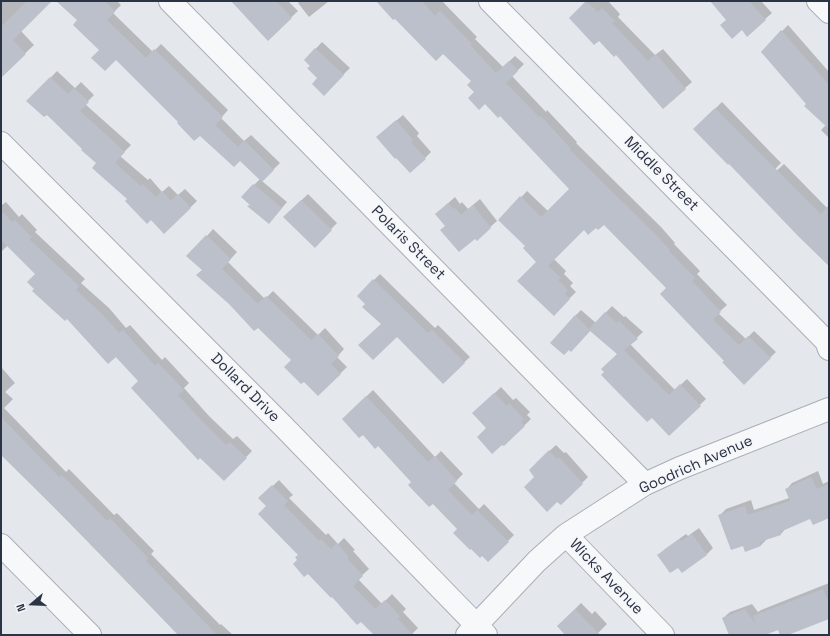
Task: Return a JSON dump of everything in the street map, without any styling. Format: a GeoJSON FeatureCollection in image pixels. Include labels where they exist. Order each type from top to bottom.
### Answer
{"type":"FeatureCollection","features":[{"type":"Feature","properties":{"kind":"street","name":"Polaris Street"},"geometry":{"type":"LineString","coordinates":[[170,1],[645,484]]}},
{"type":"Feature","properties":{"kind":"street","name":"Middle Street"},"geometry":{"type":"LineString","coordinates":[[490,1],[826,341],[829,349]]}},
{"type":"Feature","properties":{"kind":"street"},"geometry":{"type":"LineString","coordinates":[[818,1],[829,12]]}},
{"type":"Feature","properties":{"kind":"street","name":"Dollard Drive"},"geometry":{"type":"LineString","coordinates":[[1,143],[277,420],[477,632]]}},
{"type":"Feature","properties":{"kind":"street","name":"Goodrich Avenue"},"geometry":{"type":"LineString","coordinates":[[477,632],[537,561],[566,536],[645,484],[680,468],[829,409]]}},
{"type":"Feature","properties":{"kind":"street","name":"Wicks Avenue"},"geometry":{"type":"LineString","coordinates":[[566,536],[663,635]]}},
{"type":"Feature","properties":{"kind":"street"},"geometry":{"type":"LineString","coordinates":[[1,545],[90,635]]}},
{"type":"Feature","properties":{"kind":"building"},"geometry":{"type":"Polygon","coordinates":[[[27,1],[52,1],[13,40],[26,54],[1,78],[1,27],[27,1]]]}},
{"type":"Feature","properties":{"kind":"building"},"geometry":{"type":"Polygon","coordinates":[[[56,1],[105,1],[115,12],[107,20],[146,58],[154,49],[223,117],[215,125],[238,147],[244,140],[274,170],[262,182],[240,161],[234,167],[200,136],[194,141],[177,123],[178,122],[116,60],[105,71],[91,58],[99,50],[73,25],[77,20],[56,1]]]}},
{"type":"Feature","properties":{"kind":"building"},"geometry":{"type":"Polygon","coordinates":[[[231,1],[276,1],[292,18],[268,41],[231,1]]]}},
{"type":"Feature","properties":{"kind":"building"},"geometry":{"type":"Polygon","coordinates":[[[376,1],[422,1],[435,16],[440,11],[472,44],[470,45],[496,73],[509,61],[518,71],[506,83],[539,117],[541,116],[571,149],[570,150],[654,233],[695,278],[692,281],[721,312],[713,320],[739,345],[748,336],[771,358],[744,385],[722,362],[724,361],[660,294],[666,288],[604,225],[598,230],[596,228],[588,235],[584,230],[548,266],[561,278],[558,280],[568,290],[565,293],[570,299],[554,316],[517,281],[536,262],[523,248],[525,246],[498,220],[520,196],[541,217],[569,189],[500,116],[498,118],[485,104],[479,110],[468,98],[474,92],[467,85],[471,81],[443,54],[436,61],[395,19],[393,20],[376,1]]]}},
{"type":"Feature","properties":{"kind":"building"},"geometry":{"type":"Polygon","coordinates":[[[586,1],[598,12],[602,8],[615,21],[612,23],[648,61],[656,54],[686,89],[663,109],[616,55],[614,57],[599,41],[594,45],[569,18],[586,1]]]}},
{"type":"Feature","properties":{"kind":"building"},"geometry":{"type":"Polygon","coordinates":[[[710,1],[749,1],[766,20],[747,37],[742,30],[732,39],[720,25],[726,20],[710,1]]]}},
{"type":"Feature","properties":{"kind":"building"},"geometry":{"type":"Polygon","coordinates":[[[781,30],[829,85],[829,129],[804,106],[806,104],[761,52],[781,30]]]}},
{"type":"Feature","properties":{"kind":"building"},"geometry":{"type":"Polygon","coordinates":[[[315,48],[344,75],[324,96],[312,84],[317,78],[307,68],[310,66],[304,60],[315,48]]]}},
{"type":"Feature","properties":{"kind":"building"},"geometry":{"type":"Polygon","coordinates":[[[50,77],[68,94],[74,88],[89,102],[80,111],[125,152],[115,163],[141,186],[143,184],[156,197],[162,191],[171,201],[178,194],[191,208],[164,234],[151,220],[147,224],[125,201],[127,199],[92,168],[96,163],[81,150],[82,149],[47,115],[44,117],[26,101],[50,77]]]}},
{"type":"Feature","properties":{"kind":"building"},"geometry":{"type":"Polygon","coordinates":[[[715,108],[821,214],[829,205],[829,266],[693,129],[715,108]]]}},
{"type":"Feature","properties":{"kind":"building"},"geometry":{"type":"Polygon","coordinates":[[[396,120],[413,140],[411,142],[426,159],[410,173],[396,158],[395,159],[376,137],[396,120]]]}},
{"type":"Feature","properties":{"kind":"building"},"geometry":{"type":"Polygon","coordinates":[[[253,184],[282,208],[269,224],[247,206],[250,205],[241,197],[253,184]]]}},
{"type":"Feature","properties":{"kind":"building"},"geometry":{"type":"Polygon","coordinates":[[[301,200],[332,230],[315,248],[283,217],[301,200]]]}},
{"type":"Feature","properties":{"kind":"building"},"geometry":{"type":"Polygon","coordinates":[[[448,203],[461,215],[473,205],[491,228],[477,241],[475,239],[459,252],[440,230],[445,226],[435,214],[448,203]]]}},
{"type":"Feature","properties":{"kind":"building"},"geometry":{"type":"Polygon","coordinates":[[[1,210],[12,222],[15,220],[32,237],[29,239],[79,286],[76,290],[103,315],[119,333],[123,330],[155,366],[158,363],[184,390],[178,395],[203,422],[226,445],[230,442],[247,458],[224,481],[200,458],[198,460],[131,388],[138,381],[116,357],[108,364],[67,319],[65,321],[32,291],[34,289],[27,282],[35,274],[1,240],[1,210]]]}},
{"type":"Feature","properties":{"kind":"building"},"geometry":{"type":"Polygon","coordinates":[[[206,235],[231,259],[222,269],[258,304],[266,296],[311,340],[318,334],[339,356],[331,364],[341,374],[318,396],[304,382],[301,384],[284,367],[291,360],[258,328],[254,331],[229,304],[196,275],[202,270],[186,256],[206,235]]]}},
{"type":"Feature","properties":{"kind":"building"},"geometry":{"type":"Polygon","coordinates":[[[373,279],[428,333],[432,330],[465,363],[443,384],[397,337],[373,360],[358,345],[381,324],[362,307],[365,304],[357,296],[373,279]]]}},
{"type":"Feature","properties":{"kind":"building"},"geometry":{"type":"Polygon","coordinates":[[[605,312],[617,323],[619,321],[638,339],[624,350],[669,395],[680,384],[701,406],[669,436],[652,418],[647,422],[601,375],[604,372],[601,369],[617,354],[590,331],[571,352],[569,350],[564,355],[550,343],[575,315],[589,329],[605,312]]]}},
{"type":"Feature","properties":{"kind":"building"},"geometry":{"type":"Polygon","coordinates":[[[494,393],[507,406],[509,403],[524,419],[521,422],[525,426],[504,446],[502,445],[492,454],[477,437],[486,428],[472,413],[494,393]]]}},
{"type":"Feature","properties":{"kind":"building"},"geometry":{"type":"Polygon","coordinates":[[[366,396],[428,462],[435,456],[457,481],[448,490],[472,515],[477,510],[509,542],[488,562],[482,556],[480,558],[471,549],[470,550],[453,533],[457,529],[433,504],[429,507],[408,485],[411,482],[378,446],[375,449],[363,435],[359,438],[342,419],[366,396]]]}},
{"type":"Feature","properties":{"kind":"building"},"geometry":{"type":"Polygon","coordinates":[[[1,417],[59,477],[62,475],[107,521],[110,518],[148,558],[146,561],[217,635],[178,635],[74,527],[1,455],[1,417]]]}},
{"type":"Feature","properties":{"kind":"building"},"geometry":{"type":"Polygon","coordinates":[[[549,450],[557,459],[559,457],[583,484],[561,505],[557,502],[547,512],[524,487],[534,477],[529,470],[549,450]]]}},
{"type":"Feature","properties":{"kind":"building"},"geometry":{"type":"Polygon","coordinates":[[[811,477],[817,489],[829,484],[829,518],[813,525],[810,519],[780,532],[781,535],[759,542],[761,546],[745,552],[743,546],[731,550],[718,515],[745,506],[748,515],[790,501],[785,489],[811,477]]]}},
{"type":"Feature","properties":{"kind":"building"},"geometry":{"type":"Polygon","coordinates":[[[272,485],[288,501],[284,505],[319,541],[321,539],[331,549],[337,543],[349,557],[347,558],[363,576],[353,586],[375,609],[385,600],[400,616],[398,619],[413,635],[374,635],[361,622],[357,625],[332,597],[331,598],[308,574],[304,577],[293,564],[297,560],[295,557],[298,555],[258,514],[266,506],[258,498],[272,485]]]}},
{"type":"Feature","properties":{"kind":"building"},"geometry":{"type":"Polygon","coordinates":[[[692,534],[707,555],[682,573],[678,568],[670,573],[657,555],[680,539],[681,541],[692,534]]]}},
{"type":"Feature","properties":{"kind":"building"},"geometry":{"type":"Polygon","coordinates":[[[823,589],[829,603],[829,619],[788,635],[780,635],[778,630],[765,635],[729,635],[722,618],[745,609],[756,625],[753,616],[823,589]]]}},
{"type":"Feature","properties":{"kind":"building"},"geometry":{"type":"Polygon","coordinates":[[[575,609],[600,635],[565,635],[557,626],[575,609]]]}}]}
